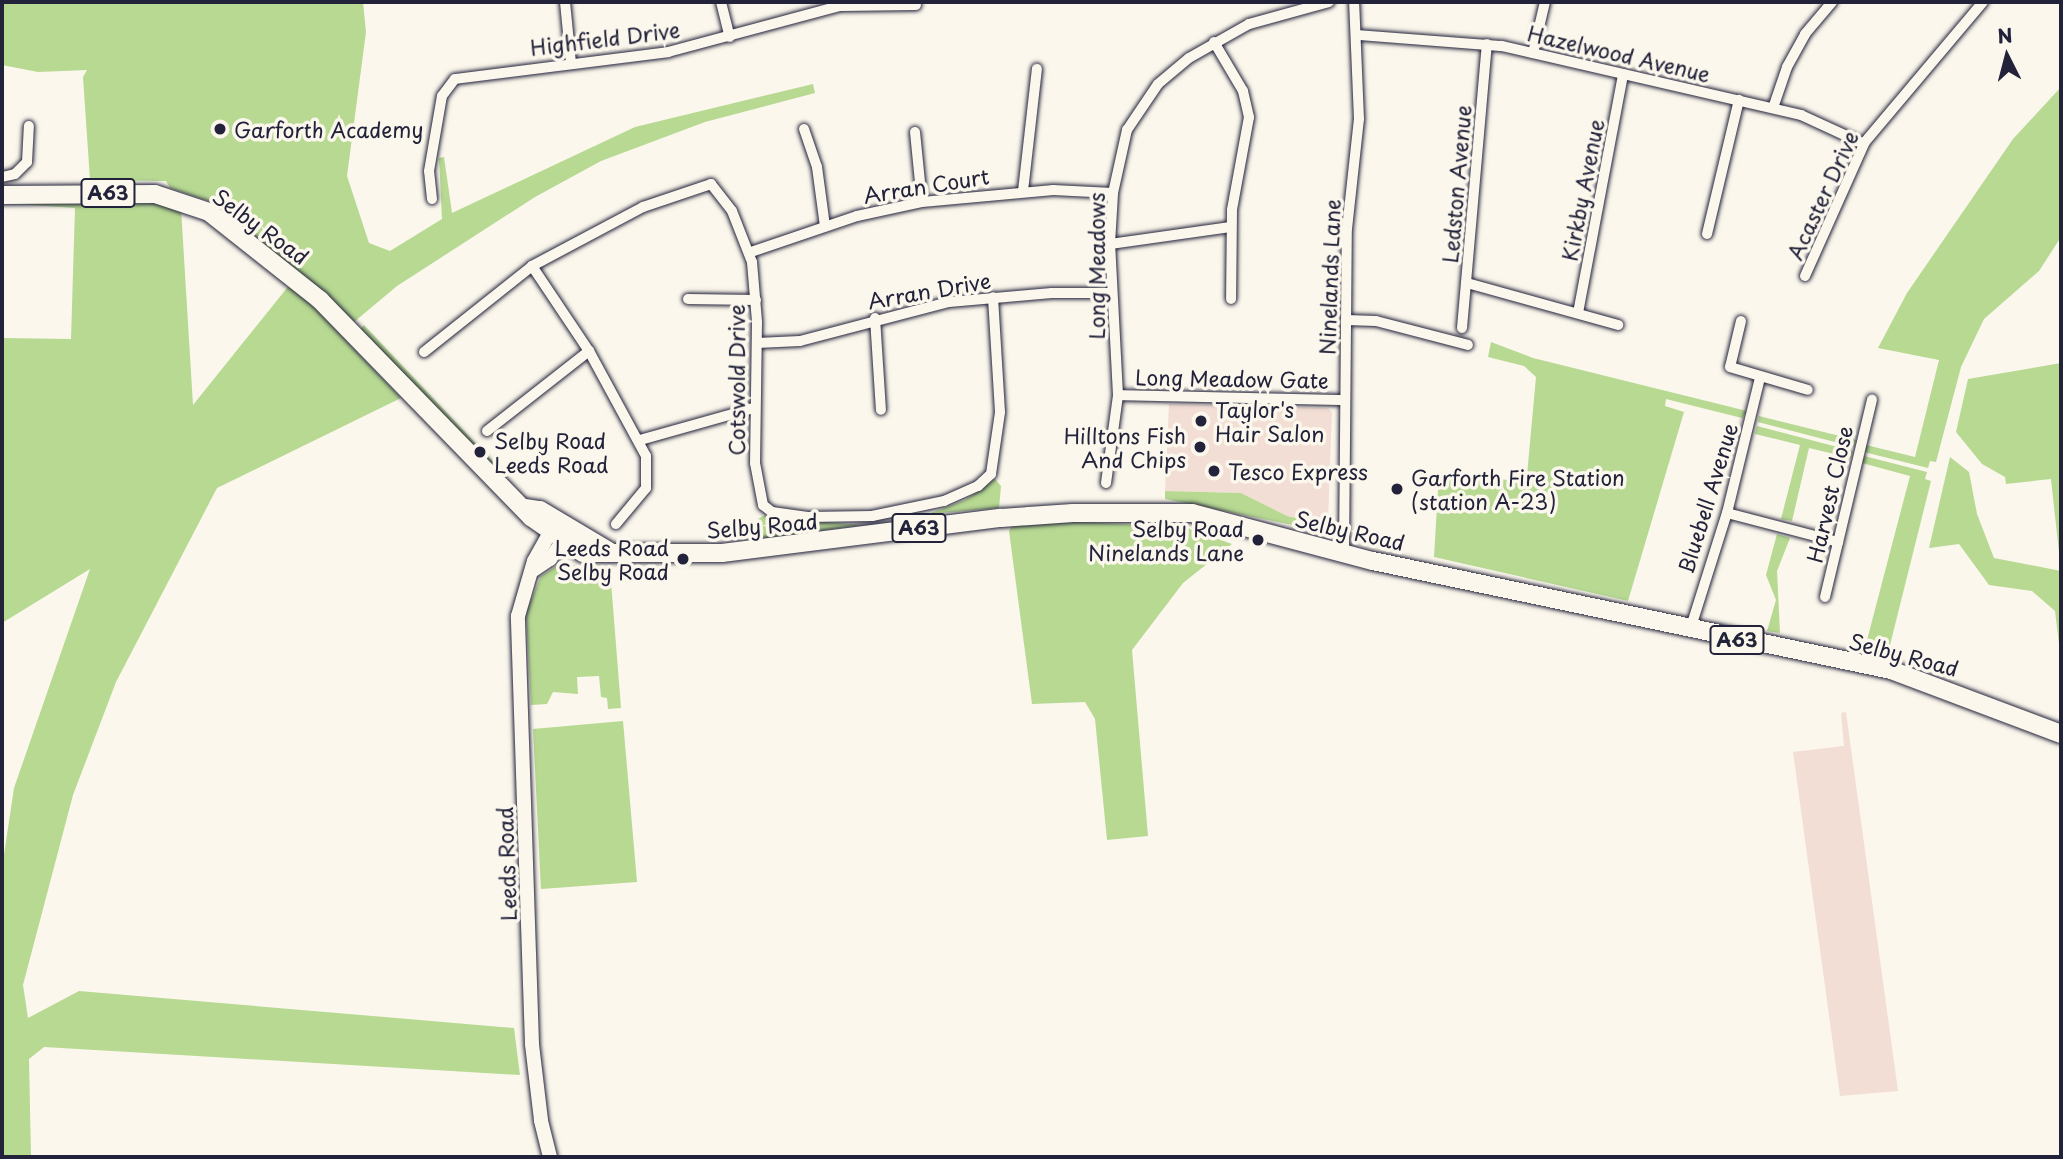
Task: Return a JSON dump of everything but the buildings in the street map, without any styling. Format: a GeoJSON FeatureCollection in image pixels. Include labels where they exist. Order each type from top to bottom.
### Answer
{"type":"FeatureCollection","features":[{"type":"Feature","properties":{"kind":"highway","name":"Selby Road"},"geometry":{"type":"LineString","coordinates":[[2,195],[123,193],[185,201],[245,237],[320,300],[525,508],[583,553],[765,550],[1001,518],[1150,511],[1192,513],[1344,554],[1555,596],[1690,630],[1891,670],[2061,733]]}},
{"type":"Feature","properties":{"kind":"main road","name":"Leeds Road"},"geometry":{"type":"LineString","coordinates":[[550,1157],[541,1121],[532,1044],[518,622],[522,593],[532,571],[546,562],[559,532]]}},
{"type":"Feature","properties":{"kind":"street"},"geometry":{"type":"LineString","coordinates":[[565,2],[570,63]]}},
{"type":"Feature","properties":{"kind":"street"},"geometry":{"type":"LineString","coordinates":[[721,2],[730,37]]}},
{"type":"Feature","properties":{"kind":"street","name":"Long Meadows"},"geometry":{"type":"LineString","coordinates":[[1106,483],[1118,395],[1110,244],[1113,193],[1122,143],[1140,106],[1167,74],[1214,42],[1267,17],[1329,2]]}},
{"type":"Feature","properties":{"kind":"street","name":"Ninelands Lane"},"geometry":{"type":"LineString","coordinates":[[1344,554],[1347,229],[1359,119],[1358,35],[1354,2]]}},
{"type":"Feature","properties":{"kind":"street"},"geometry":{"type":"LineString","coordinates":[[1533,53],[1545,2]]}},
{"type":"Feature","properties":{"kind":"street"},"geometry":{"type":"LineString","coordinates":[[1773,108],[1805,34],[1832,2]]}},
{"type":"Feature","properties":{"kind":"street","name":"Acaster Drive"},"geometry":{"type":"LineString","coordinates":[[1805,276],[1864,144],[1983,2]]}},
{"type":"Feature","properties":{"kind":"street","name":"Highfield Drive"},"geometry":{"type":"LineString","coordinates":[[432,199],[429,171],[443,90],[450,81],[484,72],[668,52],[841,6],[916,5]]}},
{"type":"Feature","properties":{"kind":"street","name":"Hazelwood Avenue"},"geometry":{"type":"LineString","coordinates":[[1358,35],[1487,44],[1533,53],[1773,108],[1816,120],[1864,144]]}},
{"type":"Feature","properties":{"kind":"street"},"geometry":{"type":"LineString","coordinates":[[1214,42],[1243,91],[1249,117],[1231,227],[1231,299]]}},
{"type":"Feature","properties":{"kind":"street","name":"Ledston Avenue"},"geometry":{"type":"LineString","coordinates":[[1462,328],[1487,44]]}},
{"type":"Feature","properties":{"kind":"street"},"geometry":{"type":"LineString","coordinates":[[1023,191],[1037,69]]}},
{"type":"Feature","properties":{"kind":"street","name":"Kirkby Avenue"},"geometry":{"type":"LineString","coordinates":[[1578,313],[1623,74]]}},
{"type":"Feature","properties":{"kind":"street"},"geometry":{"type":"LineString","coordinates":[[1707,234],[1739,100]]}},
{"type":"Feature","properties":{"kind":"street"},"geometry":{"type":"LineString","coordinates":[[2,177],[15,174],[27,162],[29,126]]}},
{"type":"Feature","properties":{"kind":"street"},"geometry":{"type":"LineString","coordinates":[[804,129],[817,167],[825,226]]}},
{"type":"Feature","properties":{"kind":"street"},"geometry":{"type":"LineString","coordinates":[[915,132],[922,202]]}},
{"type":"Feature","properties":{"kind":"street","name":"Cotswold Drive"},"geometry":{"type":"LineString","coordinates":[[424,352],[533,266],[643,207],[706,183],[719,190],[751,252],[757,300],[754,408],[757,481],[763,505],[772,512],[819,517],[872,516],[965,493],[985,481],[997,454],[1000,390],[993,297]]}},
{"type":"Feature","properties":{"kind":"street","name":"Arran Court"},"geometry":{"type":"LineString","coordinates":[[751,252],[825,226],[922,202],[1023,191],[1113,193]]}},
{"type":"Feature","properties":{"kind":"street"},"geometry":{"type":"LineString","coordinates":[[1110,244],[1231,227]]}},
{"type":"Feature","properties":{"kind":"street"},"geometry":{"type":"LineString","coordinates":[[533,266],[589,351],[640,440],[649,480],[643,496],[617,524]]}},
{"type":"Feature","properties":{"kind":"street"},"geometry":{"type":"LineString","coordinates":[[1466,283],[1618,325]]}},
{"type":"Feature","properties":{"kind":"street","name":"Arran Drive"},"geometry":{"type":"LineString","coordinates":[[757,343],[800,341],[875,318],[993,297],[1112,293]]}},
{"type":"Feature","properties":{"kind":"street"},"geometry":{"type":"LineString","coordinates":[[688,299],[757,300]]}},
{"type":"Feature","properties":{"kind":"street"},"geometry":{"type":"LineString","coordinates":[[875,318],[881,410]]}},
{"type":"Feature","properties":{"kind":"street"},"geometry":{"type":"LineString","coordinates":[[1346,320],[1376,321],[1468,345]]}},
{"type":"Feature","properties":{"kind":"street"},"geometry":{"type":"LineString","coordinates":[[1741,321],[1730,367],[1808,390]]}},
{"type":"Feature","properties":{"kind":"street"},"geometry":{"type":"LineString","coordinates":[[487,431],[589,351]]}},
{"type":"Feature","properties":{"kind":"street","name":"Bluebell Avenue"},"geometry":{"type":"LineString","coordinates":[[1690,630],[1727,513],[1760,378]]}},
{"type":"Feature","properties":{"kind":"street","name":"Long Meadow Gate"},"geometry":{"type":"LineString","coordinates":[[1118,395],[1345,400]]}},
{"type":"Feature","properties":{"kind":"street","name":"Harvest Close"},"geometry":{"type":"LineString","coordinates":[[1825,597],[1873,396]]}},
{"type":"Feature","properties":{"kind":"street"},"geometry":{"type":"LineString","coordinates":[[640,440],[754,408]]}},
{"type":"Feature","properties":{"kind":"street"},"geometry":{"type":"LineString","coordinates":[[1727,513],[1838,542]]}},
{"type":"Feature","properties":{"kind":"shaded area"},"geometry":{"type":"Polygon","coordinates":[[[1169,404],[1327,408],[1332,412],[1328,523],[1286,516],[1241,493],[1165,491],[1169,404]]]}},
{"type":"Feature","properties":{"kind":"shaded area"},"geometry":{"type":"Polygon","coordinates":[[[1846,712],[1898,1091],[1840,1096],[1793,752],[1844,746],[1841,713],[1846,712]]]}},
{"type":"Feature","properties":{"kind":"green space","name":"Garforth Academy"},"geometry":{"type":"Polygon","coordinates":[[[2,2],[363,2],[366,32],[347,176],[369,243],[390,251],[442,219],[439,158],[444,157],[452,213],[635,127],[813,84],[815,93],[705,122],[601,161],[535,197],[397,286],[354,322],[220,205],[170,188],[166,181],[90,180],[83,77],[87,70],[38,72],[2,65],[2,2]]]}},
{"type":"Feature","properties":{"kind":"green space"},"geometry":{"type":"Polygon","coordinates":[[[2061,87],[2061,237],[2039,271],[1984,319],[1961,367],[1936,462],[1930,461],[1928,468],[1864,452],[1866,445],[1915,457],[1939,360],[1878,348],[1907,293],[2013,139],[2061,87]]]}},
{"type":"Feature","properties":{"kind":"green space"},"geometry":{"type":"Polygon","coordinates":[[[145,200],[181,208],[193,405],[291,283],[401,398],[217,488],[116,682],[73,795],[23,985],[28,1018],[79,991],[514,1028],[520,1075],[44,1047],[29,1059],[31,1157],[2,1157],[2,868],[14,788],[90,569],[2,623],[2,338],[71,339],[75,208],[2,203],[145,200]]]}},
{"type":"Feature","properties":{"kind":"green space"},"geometry":{"type":"Polygon","coordinates":[[[364,325],[502,471],[500,473],[360,329],[364,325]]]}},
{"type":"Feature","properties":{"kind":"green space"},"geometry":{"type":"Polygon","coordinates":[[[1491,342],[1533,358],[1747,411],[1742,418],[1666,399],[1665,406],[1684,412],[1628,601],[1434,557],[1439,473],[1518,481],[1527,475],[1536,377],[1524,366],[1488,357],[1491,342]]]}},
{"type":"Feature","properties":{"kind":"green space"},"geometry":{"type":"Polygon","coordinates":[[[2061,363],[2061,571],[2051,479],[2006,484],[2005,477],[1982,464],[1956,432],[1968,379],[2061,363]]]}},
{"type":"Feature","properties":{"kind":"green space"},"geometry":{"type":"Polygon","coordinates":[[[1759,416],[1856,440],[1854,447],[1758,422],[1759,416]]]}},
{"type":"Feature","properties":{"kind":"green space"},"geometry":{"type":"Polygon","coordinates":[[[1757,426],[1853,451],[1851,458],[1809,448],[1792,521],[1781,519],[1800,445],[1755,434],[1757,426]]]}},
{"type":"Feature","properties":{"kind":"green space"},"geometry":{"type":"Polygon","coordinates":[[[1864,456],[1927,472],[1925,479],[1931,481],[1889,649],[1883,652],[1860,646],[1867,640],[1910,476],[1862,463],[1864,456]]]}},
{"type":"Feature","properties":{"kind":"green space"},"geometry":{"type":"Polygon","coordinates":[[[1950,457],[1969,472],[1977,514],[1994,558],[2061,571],[2061,660],[2055,611],[2032,591],[1989,585],[1959,544],[1929,548],[1950,457]]]}},
{"type":"Feature","properties":{"kind":"green space"},"geometry":{"type":"Polygon","coordinates":[[[995,479],[1001,486],[999,508],[928,514],[965,500],[995,479]]]}},
{"type":"Feature","properties":{"kind":"green space"},"geometry":{"type":"Polygon","coordinates":[[[1165,491],[1241,493],[1287,516],[1328,525],[1312,529],[1165,499],[1165,491]]]}},
{"type":"Feature","properties":{"kind":"green space"},"geometry":{"type":"Polygon","coordinates":[[[765,515],[862,525],[760,539],[758,519],[765,515]]]}},
{"type":"Feature","properties":{"kind":"green space"},"geometry":{"type":"Polygon","coordinates":[[[1077,522],[1186,527],[1232,544],[1183,583],[1132,650],[1148,836],[1107,840],[1095,719],[1085,702],[1032,704],[1009,531],[1012,526],[1077,522]]]}},
{"type":"Feature","properties":{"kind":"green space"},"geometry":{"type":"Polygon","coordinates":[[[1777,534],[1790,538],[1777,571],[1780,633],[1767,631],[1776,600],[1766,575],[1777,534]]]}},
{"type":"Feature","properties":{"kind":"green space"},"geometry":{"type":"Polygon","coordinates":[[[560,564],[610,569],[621,708],[608,709],[607,698],[601,697],[599,676],[577,677],[578,694],[553,692],[547,704],[531,705],[526,613],[541,576],[560,564]]]}},
{"type":"Feature","properties":{"kind":"green space"},"geometry":{"type":"Polygon","coordinates":[[[623,721],[637,882],[541,889],[533,729],[623,721]]]}},
{"type":"Feature","properties":{"kind":"place","name":"Garforth Academy"},"geometry":{"type":"Point","coordinates":[220,129]}},
{"type":"Feature","properties":{"kind":"place","name":"Taylor's Hair Salon"},"geometry":{"type":"Point","coordinates":[1201,421]}},
{"type":"Feature","properties":{"kind":"place","name":"Hilltons Fish And Chips"},"geometry":{"type":"Point","coordinates":[1200,447]}},
{"type":"Feature","properties":{"kind":"place","name":"Selby Road Leeds Road"},"geometry":{"type":"Point","coordinates":[480,452]}},
{"type":"Feature","properties":{"kind":"place","name":"Tesco Express"},"geometry":{"type":"Point","coordinates":[1214,471]}},
{"type":"Feature","properties":{"kind":"place","name":"Garforth Fire Station (station A-23)"},"geometry":{"type":"Point","coordinates":[1397,489]}},
{"type":"Feature","properties":{"kind":"place","name":"Selby Road Ninelands Lane"},"geometry":{"type":"Point","coordinates":[1258,540]}},
{"type":"Feature","properties":{"kind":"place","name":"Leeds Road Selby Road"},"geometry":{"type":"Point","coordinates":[683,559]}}]}
